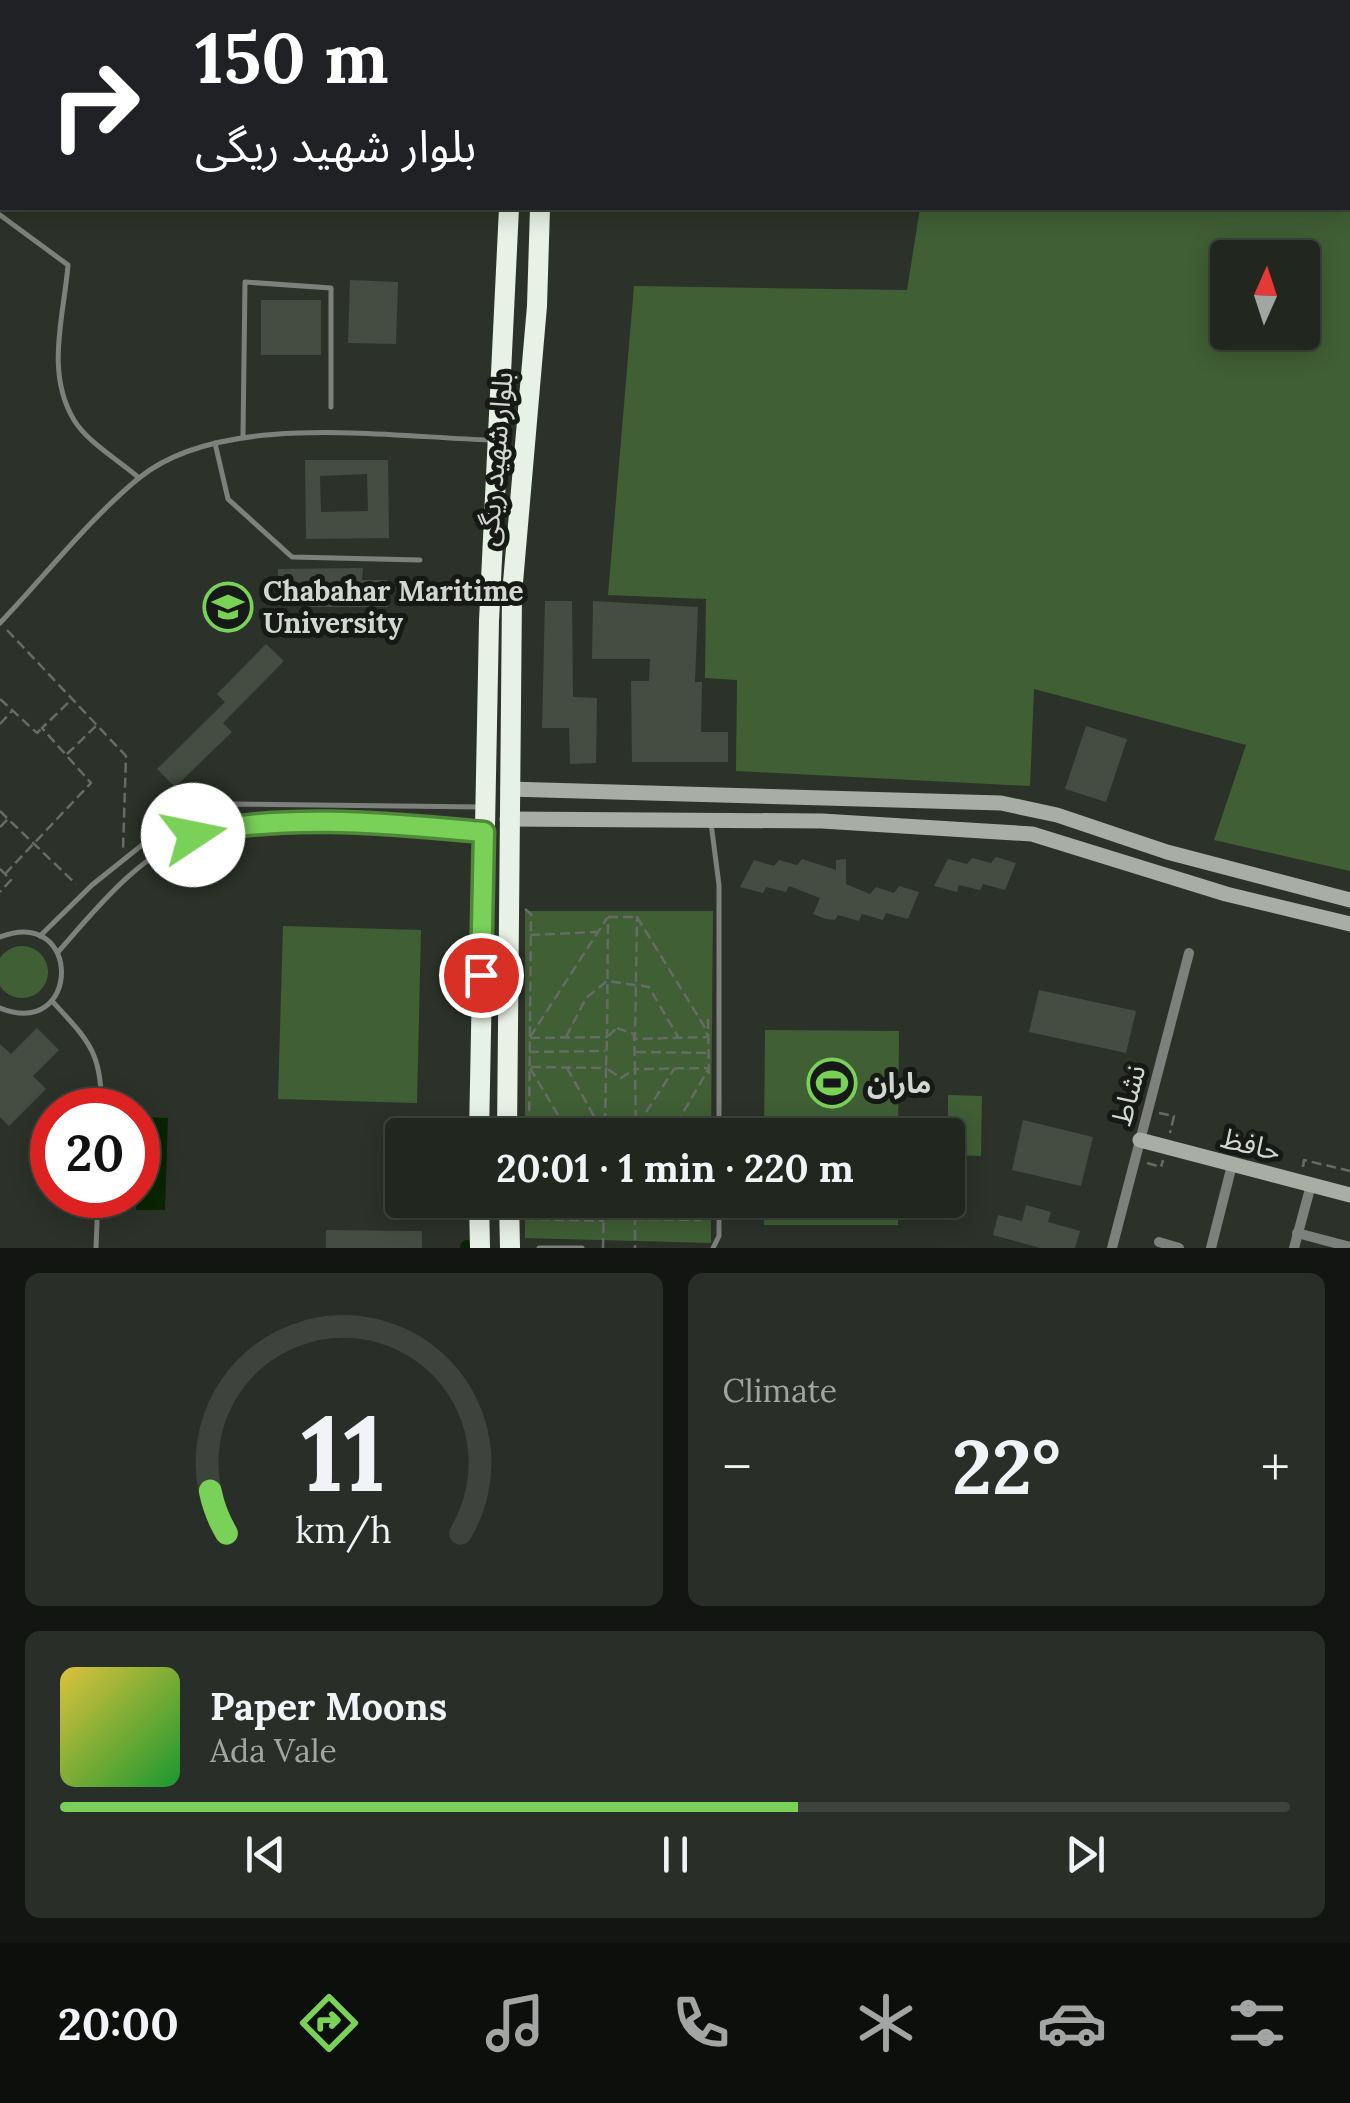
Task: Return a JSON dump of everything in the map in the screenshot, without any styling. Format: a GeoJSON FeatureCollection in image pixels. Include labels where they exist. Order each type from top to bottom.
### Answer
{"type":"FeatureCollection","features":[{"type":"Feature","properties":{"kind":"highway","name":"بلوار شهید ریگی"},"geometry":{"type":"LineString","coordinates":[[479,1118],[484,807],[509,210]]}},
{"type":"Feature","properties":{"kind":"highway","name":"بلوار شهید ریگی"},"geometry":{"type":"LineString","coordinates":[[507,1118],[512,594],[537,306],[540,210]]}},
{"type":"Feature","properties":{"kind":"highway"},"geometry":{"type":"LineString","coordinates":[[480,1218],[480,1248]]}},
{"type":"Feature","properties":{"kind":"highway"},"geometry":{"type":"LineString","coordinates":[[509,1218],[510,1248]]}},
{"type":"Feature","properties":{"kind":"street"},"geometry":{"type":"LineString","coordinates":[[508,789],[1000,803],[1058,815],[1167,852],[1350,900]]}},
{"type":"Feature","properties":{"kind":"street"},"geometry":{"type":"LineString","coordinates":[[546,817],[547,791]]}},
{"type":"Feature","properties":{"kind":"street"},"geometry":{"type":"LineString","coordinates":[[998,830],[1000,803]]}},
{"type":"Feature","properties":{"kind":"street"},"geometry":{"type":"LineString","coordinates":[[508,819],[710,820],[998,830],[1056,840],[1226,894],[1350,924]]}},
{"type":"Feature","properties":{"kind":"street","name":"نشاط"},"geometry":{"type":"LineString","coordinates":[[1112,1248],[1189,953]]}},
{"type":"Feature","properties":{"kind":"street","name":"حافظ"},"geometry":{"type":"LineString","coordinates":[[1140,1140],[1350,1195]]}},
{"type":"Feature","properties":{"kind":"street"},"geometry":{"type":"LineString","coordinates":[[1211,1248],[1232,1165]]}},
{"type":"Feature","properties":{"kind":"street"},"geometry":{"type":"LineString","coordinates":[[1294,1248],[1305,1184]]}},
{"type":"Feature","properties":{"kind":"street"},"geometry":{"type":"LineString","coordinates":[[1297,1234],[1350,1247]]}},
{"type":"Feature","properties":{"kind":"street"},"geometry":{"type":"LineString","coordinates":[[1159,1242],[1178,1248]]}},
{"type":"Feature","properties":{"kind":"lane"},"geometry":{"type":"LineString","coordinates":[[0,215],[68,265],[56,343],[67,401],[74,421],[139,478]]}},
{"type":"Feature","properties":{"kind":"lane"},"geometry":{"type":"LineString","coordinates":[[243,436],[244,282],[331,288],[331,406]]}},
{"type":"Feature","properties":{"kind":"lane"},"geometry":{"type":"LineString","coordinates":[[0,623],[139,478],[188,448],[243,436],[498,440]]}},
{"type":"Feature","properties":{"kind":"lane"},"geometry":{"type":"LineString","coordinates":[[215,442],[228,498],[292,556],[420,560]]}},
{"type":"Feature","properties":{"kind":"lane"},"geometry":{"type":"LineString","coordinates":[[40,936],[84,892],[152,838],[195,816],[236,804],[484,807]]}},
{"type":"Feature","properties":{"kind":"lane"},"geometry":{"type":"LineString","coordinates":[[710,820],[720,886],[719,1118]]}},
{"type":"Feature","properties":{"kind":"lane"},"geometry":{"type":"LineString","coordinates":[[58,952],[101,904],[138,871],[193,835],[226,826],[275,824],[484,832]]}},
{"type":"Feature","properties":{"kind":"lane"},"geometry":{"type":"LineString","coordinates":[[0,937],[13,932],[40,936],[58,952],[63,978],[52,1001],[27,1014],[0,1008]]}},
{"type":"Feature","properties":{"kind":"lane"},"geometry":{"type":"LineString","coordinates":[[52,1001],[88,1040],[102,1070],[102,1088]]}},
{"type":"Feature","properties":{"kind":"lane"},"geometry":{"type":"LineString","coordinates":[[96,1248],[97,1218]]}},
{"type":"Feature","properties":{"kind":"lane"},"geometry":{"type":"LineString","coordinates":[[713,1248],[719,1236],[719,1218]]}},
{"type":"Feature","properties":{"kind":"lane"},"geometry":{"type":"LineString","coordinates":[[540,1248],[582,1248]]}},
{"type":"Feature","properties":{"kind":"path"},"geometry":{"type":"LineString","coordinates":[[0,623],[126,756],[122,861]]}},
{"type":"Feature","properties":{"kind":"path"},"geometry":{"type":"LineString","coordinates":[[0,699],[36,733],[72,699]]}},
{"type":"Feature","properties":{"kind":"path"},"geometry":{"type":"LineString","coordinates":[[0,724],[12,710]]}},
{"type":"Feature","properties":{"kind":"path"},"geometry":{"type":"LineString","coordinates":[[66,755],[97,725]]}},
{"type":"Feature","properties":{"kind":"path"},"geometry":{"type":"LineString","coordinates":[[5,874],[91,783],[42,728]]}},
{"type":"Feature","properties":{"kind":"path"},"geometry":{"type":"LineString","coordinates":[[0,811],[84,892]]}},
{"type":"Feature","properties":{"kind":"path"},"geometry":{"type":"LineString","coordinates":[[0,827],[8,819]]}},
{"type":"Feature","properties":{"kind":"path"},"geometry":{"type":"LineString","coordinates":[[0,869],[11,880],[0,892]]}},
{"type":"Feature","properties":{"kind":"path"},"geometry":{"type":"LineString","coordinates":[[507,889],[530,914],[529,1118]]}},
{"type":"Feature","properties":{"kind":"path"},"geometry":{"type":"LineString","coordinates":[[530,1038],[608,917]]}},
{"type":"Feature","properties":{"kind":"path"},"geometry":{"type":"LineString","coordinates":[[608,917],[637,917]]}},
{"type":"Feature","properties":{"kind":"path"},"geometry":{"type":"LineString","coordinates":[[605,1118],[608,917]]}},
{"type":"Feature","properties":{"kind":"path"},"geometry":{"type":"LineString","coordinates":[[636,1118],[637,917]]}},
{"type":"Feature","properties":{"kind":"path"},"geometry":{"type":"LineString","coordinates":[[637,917],[708,1037]]}},
{"type":"Feature","properties":{"kind":"path"},"geometry":{"type":"LineString","coordinates":[[530,935],[598,932]]}},
{"type":"Feature","properties":{"kind":"path"},"geometry":{"type":"LineString","coordinates":[[566,1038],[586,998],[607,981],[636,982],[648,987],[679,1038]]}},
{"type":"Feature","properties":{"kind":"path"},"geometry":{"type":"LineString","coordinates":[[708,1020],[709,1082]]}},
{"type":"Feature","properties":{"kind":"path"},"geometry":{"type":"LineString","coordinates":[[530,1038],[607,1037],[617,1028],[634,1034],[635,1039]]}},
{"type":"Feature","properties":{"kind":"path"},"geometry":{"type":"LineString","coordinates":[[635,1039],[708,1037]]}},
{"type":"Feature","properties":{"kind":"path"},"geometry":{"type":"LineString","coordinates":[[530,1052],[606,1051]]}},
{"type":"Feature","properties":{"kind":"path"},"geometry":{"type":"LineString","coordinates":[[636,1052],[708,1053]]}},
{"type":"Feature","properties":{"kind":"path"},"geometry":{"type":"LineString","coordinates":[[529,1067],[606,1068],[622,1078],[635,1069],[709,1068]]}},
{"type":"Feature","properties":{"kind":"path"},"geometry":{"type":"LineString","coordinates":[[529,1067],[560,1118]]}},
{"type":"Feature","properties":{"kind":"path"},"geometry":{"type":"LineString","coordinates":[[567,1068],[579,1096],[598,1118]]}},
{"type":"Feature","properties":{"kind":"path"},"geometry":{"type":"LineString","coordinates":[[642,1118],[675,1068]]}},
{"type":"Feature","properties":{"kind":"path"},"geometry":{"type":"LineString","coordinates":[[680,1118],[709,1068]]}},
{"type":"Feature","properties":{"kind":"path"},"geometry":{"type":"LineString","coordinates":[[1305,1184],[1304,1160],[1350,1171]]}},
{"type":"Feature","properties":{"kind":"path"},"geometry":{"type":"LineString","coordinates":[[528,1218],[604,1221],[603,1248]]}},
{"type":"Feature","properties":{"kind":"path"},"geometry":{"type":"LineString","coordinates":[[635,1248],[634,1219],[701,1220]]}},
{"type":"Feature","properties":{"kind":"shaded area"},"geometry":{"type":"Polygon","coordinates":[[[920,210],[1350,210],[1350,871],[1214,840],[1246,745],[1034,689],[1030,786],[736,771],[737,680],[705,678],[706,599],[608,595],[634,286],[907,290],[920,210]]]}},
{"type":"Feature","properties":{"kind":"shaded area"},"geometry":{"type":"Polygon","coordinates":[[[525,911],[713,911],[711,1118],[525,1118],[525,911]]]}},
{"type":"Feature","properties":{"kind":"shaded area"},"geometry":{"type":"Polygon","coordinates":[[[283,926],[421,930],[417,1103],[278,1099],[283,926]]]}},
{"type":"Feature","properties":{"kind":"shaded area"},"geometry":{"type":"Polygon","coordinates":[[[12,948],[32,948],[46,962],[46,982],[32,996],[12,996],[-1,983],[-1,961],[12,948]]]}},
{"type":"Feature","properties":{"kind":"shaded area","name":"ماران"},"geometry":{"type":"Polygon","coordinates":[[[765,1030],[899,1031],[898,1118],[764,1118],[765,1030]]]}},
{"type":"Feature","properties":{"kind":"shaded area"},"geometry":{"type":"Polygon","coordinates":[[[948,1095],[982,1096],[981,1156],[965,1156],[965,1118],[948,1118],[948,1095]]]}},
{"type":"Feature","properties":{"kind":"shaded area"},"geometry":{"type":"Polygon","coordinates":[[[160,1118],[168,1118],[165,1210],[160,1210],[160,1118]]]}},
{"type":"Feature","properties":{"kind":"shaded area"},"geometry":{"type":"Polygon","coordinates":[[[525,1218],[711,1218],[711,1243],[525,1238],[525,1218]]]}},
{"type":"Feature","properties":{"kind":"shaded area"},"geometry":{"type":"Polygon","coordinates":[[[764,1218],[898,1218],[898,1225],[764,1225],[764,1218]]]}},
{"type":"Feature","properties":{"kind":"building"},"geometry":{"type":"Polygon","coordinates":[[[350,280],[398,282],[396,344],[348,343],[350,280]]]}},
{"type":"Feature","properties":{"kind":"building"},"geometry":{"type":"Polygon","coordinates":[[[261,300],[321,300],[321,355],[261,355],[261,300]]]}},
{"type":"Feature","properties":{"kind":"building"},"geometry":{"type":"Polygon","coordinates":[[[305,460],[388,460],[389,538],[306,539],[305,460]],[[367,474],[320,476],[321,512],[368,511],[367,474]]]}},
{"type":"Feature","properties":{"kind":"building"},"geometry":{"type":"Polygon","coordinates":[[[363,568],[362,580],[387,580],[388,607],[305,607],[305,594],[278,594],[278,569],[363,568]]]}},
{"type":"Feature","properties":{"kind":"building"},"geometry":{"type":"Polygon","coordinates":[[[545,601],[572,601],[573,697],[597,698],[596,763],[570,764],[569,728],[542,728],[545,601]]]}},
{"type":"Feature","properties":{"kind":"building"},"geometry":{"type":"Polygon","coordinates":[[[593,601],[698,607],[695,682],[702,682],[701,732],[728,732],[728,762],[632,762],[631,681],[649,681],[650,659],[592,659],[593,601]]]}},
{"type":"Feature","properties":{"kind":"building"},"geometry":{"type":"Polygon","coordinates":[[[266,644],[284,661],[223,723],[232,732],[175,787],[157,769],[225,702],[217,694],[266,644]]]}},
{"type":"Feature","properties":{"kind":"building"},"geometry":{"type":"Polygon","coordinates":[[[1086,726],[1127,739],[1106,802],[1065,789],[1086,726]]]}},
{"type":"Feature","properties":{"kind":"building"},"geometry":{"type":"Polygon","coordinates":[[[996,857],[1016,863],[1005,890],[983,884],[980,890],[959,885],[957,892],[934,886],[948,859],[967,864],[972,858],[991,863],[996,857]]]}},
{"type":"Feature","properties":{"kind":"building"},"geometry":{"type":"Polygon","coordinates":[[[802,859],[836,870],[836,860],[846,859],[846,884],[870,894],[876,887],[894,893],[899,886],[919,892],[908,919],[886,913],[883,920],[862,914],[859,921],[838,915],[835,920],[826,919],[813,914],[820,898],[789,886],[786,892],[766,887],[763,893],[740,887],[754,860],[774,866],[779,860],[797,865],[802,859]]]}},
{"type":"Feature","properties":{"kind":"building"},"geometry":{"type":"Polygon","coordinates":[[[1039,990],[1136,1011],[1126,1053],[1029,1032],[1039,990]]]}},
{"type":"Feature","properties":{"kind":"building"},"geometry":{"type":"Polygon","coordinates":[[[37,1028],[59,1050],[33,1076],[45,1088],[30,1088],[30,1105],[9,1126],[0,1117],[0,1044],[11,1054],[37,1028]]]}},
{"type":"Feature","properties":{"kind":"building"},"geometry":{"type":"Polygon","coordinates":[[[1023,1120],[1093,1137],[1081,1186],[1012,1170],[1023,1120]]]}},
{"type":"Feature","properties":{"kind":"building"},"geometry":{"type":"Polygon","coordinates":[[[1026,1205],[1051,1212],[1048,1222],[1080,1231],[1075,1248],[1040,1248],[993,1235],[998,1215],[1022,1221],[1026,1205]]]}},
{"type":"Feature","properties":{"kind":"building"},"geometry":{"type":"Polygon","coordinates":[[[326,1230],[422,1231],[422,1248],[326,1248],[326,1230]]]}},
{"type":"Feature","properties":{"kind":"place","name":"Chabahar Maritime University"},"geometry":{"type":"Point","coordinates":[228,607]}},
{"type":"Feature","properties":{"kind":"place","name":"ماران"},"geometry":{"type":"Point","coordinates":[832,1083]}},
{"type":"Feature","properties":{"kind":"route"},"geometry":{"type":"LineString","coordinates":[[193,835],[226,826],[275,824],[484,832],[481,975]]}}]}
